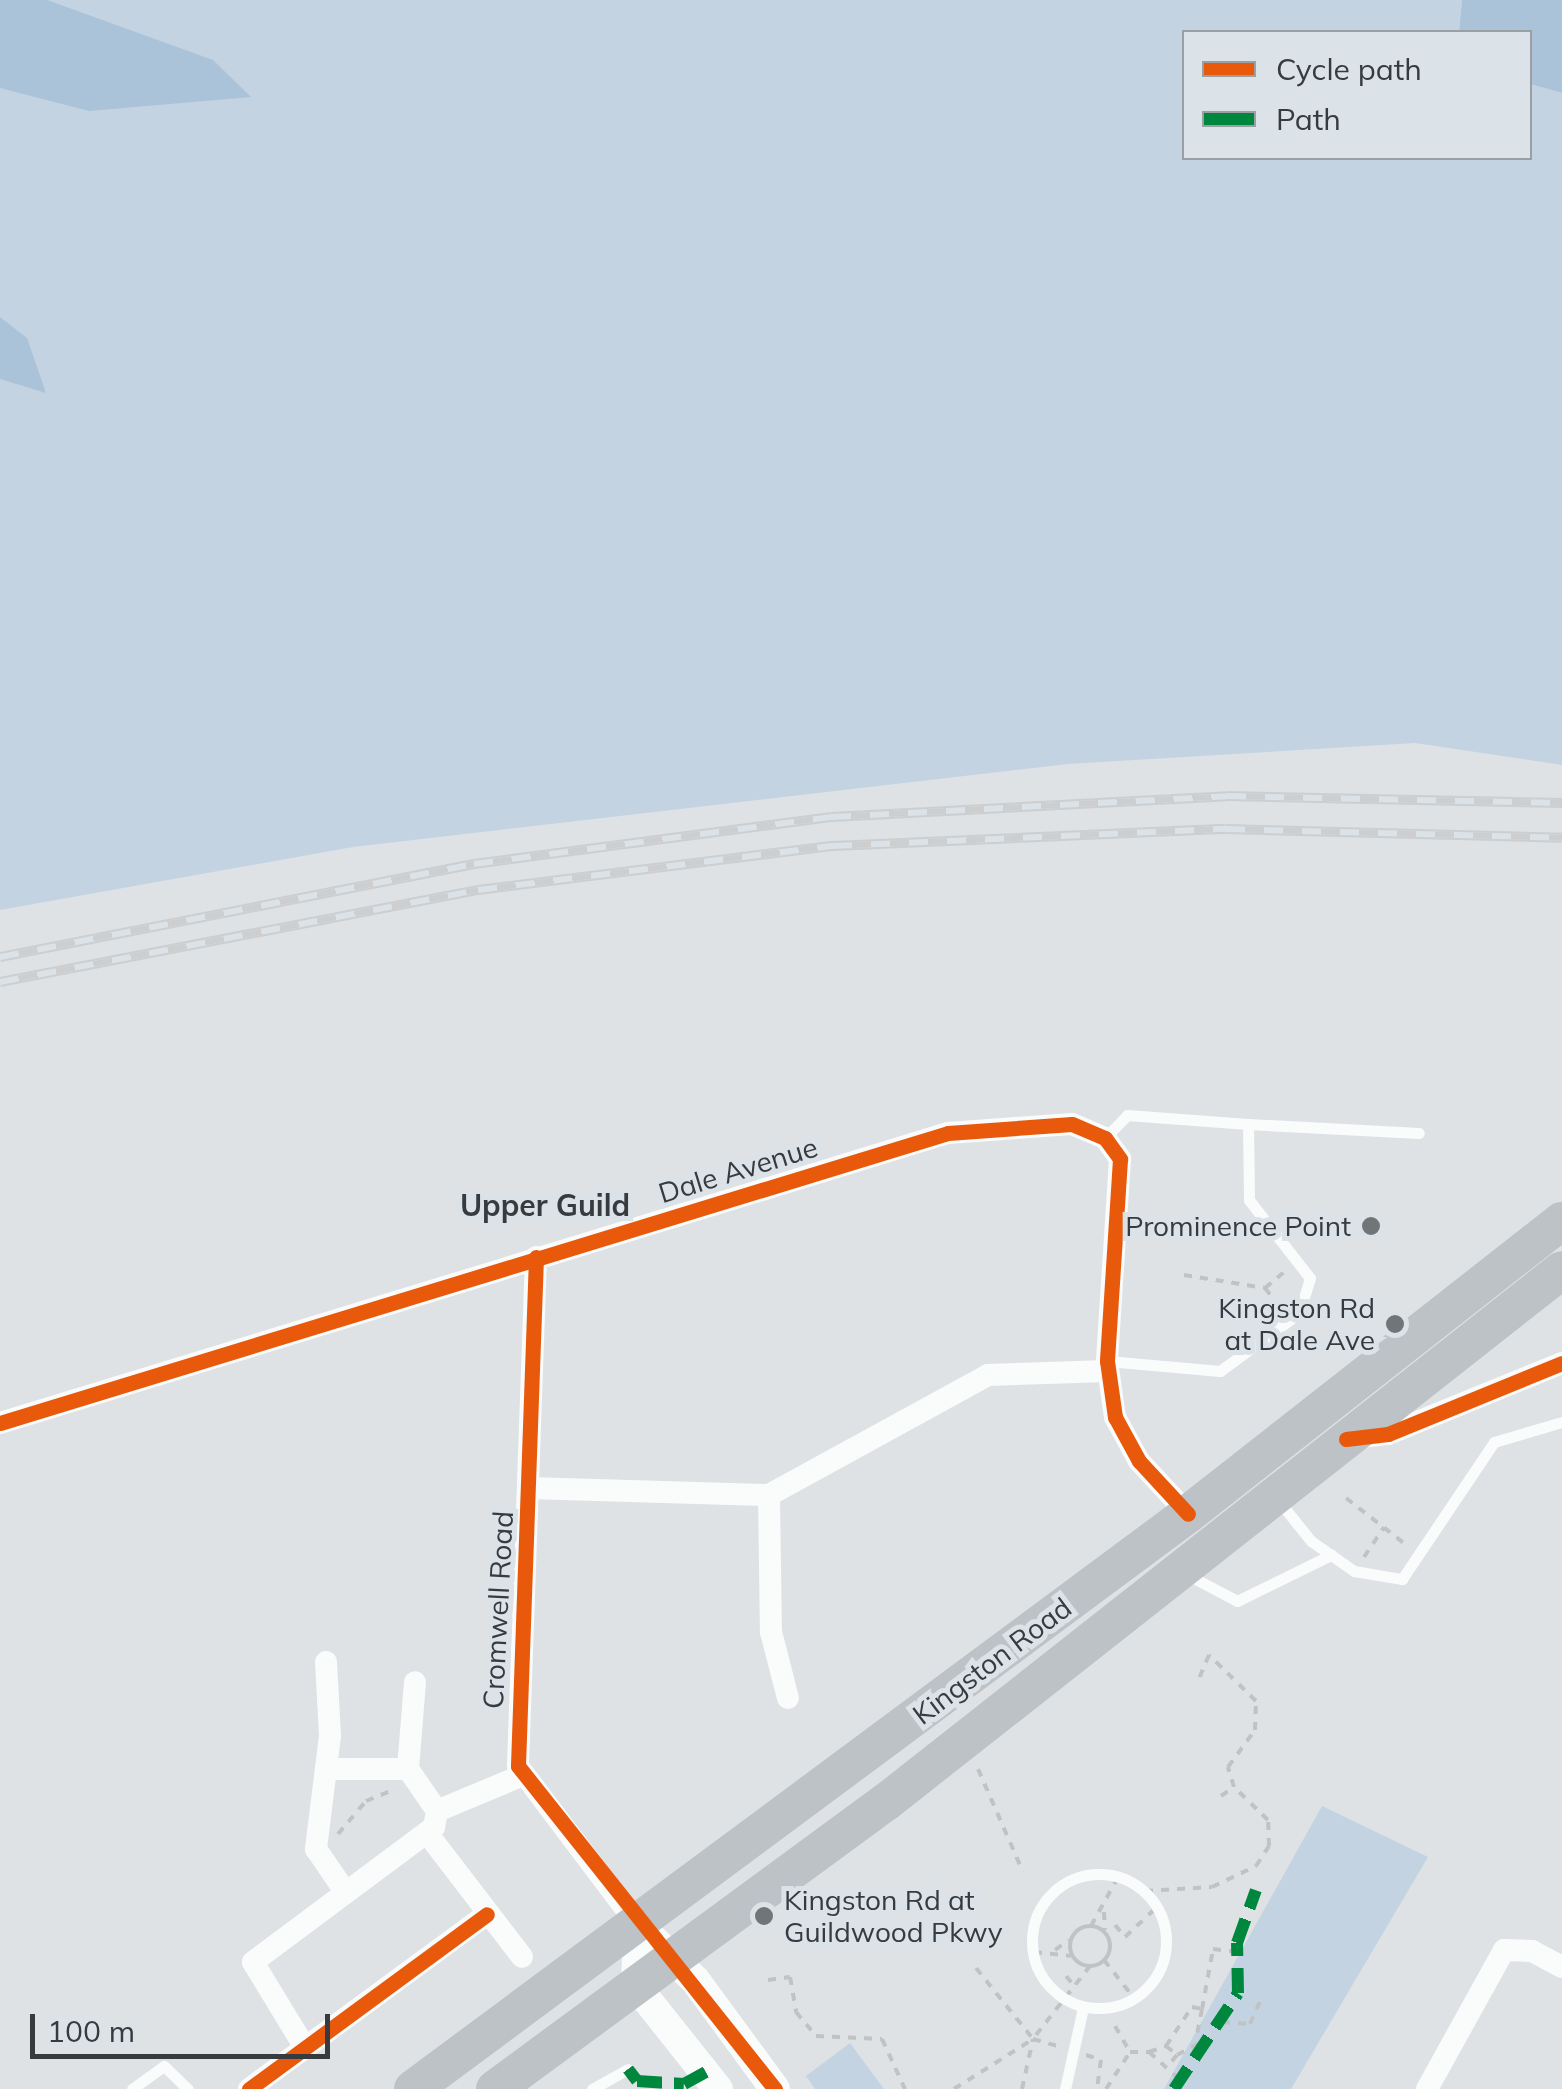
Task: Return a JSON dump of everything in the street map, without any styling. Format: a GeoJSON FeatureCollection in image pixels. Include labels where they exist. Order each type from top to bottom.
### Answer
{"type":"FeatureCollection","features":[{"type":"Feature","properties":{"kind":"main road","name":"Kingston Road"},"geometry":{"type":"LineString","coordinates":[[414,2089],[1188,1514],[1562,1220]]}},
{"type":"Feature","properties":{"kind":"main road","name":"Kingston Road"},"geometry":{"type":"LineString","coordinates":[[495,2089],[673,1958],[1180,1570],[1562,1270]]}},
{"type":"Feature","properties":{"kind":"street","name":"Dale Avenue"},"geometry":{"type":"LineString","coordinates":[[0,1424],[948,1133],[1072,1124],[1105,1138]]}},
{"type":"Feature","properties":{"kind":"street"},"geometry":{"type":"LineString","coordinates":[[1105,1138],[1123,1184],[1107,1366],[1115,1417],[1139,1461],[1188,1514]]}},
{"type":"Feature","properties":{"kind":"street","name":"Cromwell Road"},"geometry":{"type":"LineString","coordinates":[[522,1775],[515,1744],[536,1257]]}},
{"type":"Feature","properties":{"kind":"street"},"geometry":{"type":"LineString","coordinates":[[1346,1440],[1388,1434],[1562,1363]]}},
{"type":"Feature","properties":{"kind":"street"},"geometry":{"type":"LineString","coordinates":[[529,1488],[769,1495],[988,1375],[1107,1366]]}},
{"type":"Feature","properties":{"kind":"street"},"geometry":{"type":"LineString","coordinates":[[769,1495],[771,1632],[788,1698]]}},
{"type":"Feature","properties":{"kind":"street"},"geometry":{"type":"LineString","coordinates":[[326,1662],[326,1769],[316,1849],[342,1887]]}},
{"type":"Feature","properties":{"kind":"street"},"geometry":{"type":"LineString","coordinates":[[415,1682],[410,1773],[438,1810]]}},
{"type":"Feature","properties":{"kind":"street"},"geometry":{"type":"LineString","coordinates":[[326,1769],[410,1773]]}},
{"type":"Feature","properties":{"kind":"street"},"geometry":{"type":"LineString","coordinates":[[304,2046],[253,1962],[342,1887],[427,1833],[438,1810],[522,1775],[638,1925],[673,1958],[775,2089]]}},
{"type":"Feature","properties":{"kind":"street"},"geometry":{"type":"LineString","coordinates":[[427,1833],[522,1957]]}},
{"type":"Feature","properties":{"kind":"street"},"geometry":{"type":"LineString","coordinates":[[250,2089],[487,1914]]}},
{"type":"Feature","properties":{"kind":"street"},"geometry":{"type":"LineString","coordinates":[[638,1925],[636,1986],[718,2089]]}},
{"type":"Feature","properties":{"kind":"street"},"geometry":{"type":"LineString","coordinates":[[1426,2089],[1504,1950],[1562,1967]]}},
{"type":"Feature","properties":{"kind":"lane"},"geometry":{"type":"LineString","coordinates":[[1105,1138],[1127,1115],[1418,1132]]}},
{"type":"Feature","properties":{"kind":"lane"},"geometry":{"type":"LineString","coordinates":[[1107,1366],[1220,1371],[1290,1320],[1310,1278],[1249,1200],[1248,1124]]}},
{"type":"Feature","properties":{"kind":"lane"},"geometry":{"type":"LineString","coordinates":[[1274,1496],[1331,1555],[1354,1571],[1402,1579],[1494,1442],[1562,1422]]}},
{"type":"Feature","properties":{"kind":"lane"},"geometry":{"type":"LineString","coordinates":[[1180,1570],[1237,1602],[1331,1555]]}},
{"type":"Feature","properties":{"kind":"lane"},"geometry":{"type":"LineString","coordinates":[[1118,1876],[1144,1891],[1156,1908],[1167,1946],[1158,1974],[1134,1998],[1083,2008],[1066,1999],[1034,1952],[1040,1908],[1060,1886],[1118,1876]]}},
{"type":"Feature","properties":{"kind":"lane"},"geometry":{"type":"LineString","coordinates":[[1065,2089],[1083,2008]]}},
{"type":"Feature","properties":{"kind":"lane"},"geometry":{"type":"LineString","coordinates":[[132,2089],[164,2066],[188,2089]]}},
{"type":"Feature","properties":{"kind":"lane"},"geometry":{"type":"LineString","coordinates":[[592,2089],[628,2069]]}},
{"type":"Feature","properties":{"kind":"path"},"geometry":{"type":"LineString","coordinates":[[1265,1288],[1297,1261]]}},
{"type":"Feature","properties":{"kind":"path"},"geometry":{"type":"LineString","coordinates":[[1184,1276],[1265,1288],[1290,1320]]}},
{"type":"Feature","properties":{"kind":"path"},"geometry":{"type":"LineString","coordinates":[[1346,1498],[1420,1555]]}},
{"type":"Feature","properties":{"kind":"path"},"geometry":{"type":"LineString","coordinates":[[1354,1571],[1384,1528]]}},
{"type":"Feature","properties":{"kind":"path"},"geometry":{"type":"LineString","coordinates":[[1144,1891],[1212,1887],[1265,1856],[1268,1820],[1234,1787],[1228,1766],[1255,1730],[1256,1700],[1244,1680],[1208,1655],[1199,1678]]}},
{"type":"Feature","properties":{"kind":"path"},"geometry":{"type":"LineString","coordinates":[[978,1769],[1023,1872]]}},
{"type":"Feature","properties":{"kind":"path"},"geometry":{"type":"LineString","coordinates":[[318,1834],[346,1832],[366,1801],[388,1798],[410,1773]]}},
{"type":"Feature","properties":{"kind":"path"},"geometry":{"type":"LineString","coordinates":[[1220,1796],[1234,1787]]}},
{"type":"Feature","properties":{"kind":"path"},"geometry":{"type":"LineString","coordinates":[[1118,1876],[1104,1912],[1104,1960],[1134,1998]]}},
{"type":"Feature","properties":{"kind":"path"},"geometry":{"type":"LineString","coordinates":[[1115,1924],[1125,1937],[1156,1908]]}},
{"type":"Feature","properties":{"kind":"path"},"geometry":{"type":"LineString","coordinates":[[1054,1950],[1091,1926],[1104,1912]]}},
{"type":"Feature","properties":{"kind":"path"},"geometry":{"type":"LineString","coordinates":[[1091,1926],[1104,1932]]}},
{"type":"Feature","properties":{"kind":"path"},"geometry":{"type":"LineString","coordinates":[[1071,1940],[1073,1956]]}},
{"type":"Feature","properties":{"kind":"path"},"geometry":{"type":"LineString","coordinates":[[1196,2040],[1212,1949],[1237,1952]]}},
{"type":"Feature","properties":{"kind":"path"},"geometry":{"type":"LineString","coordinates":[[1034,1952],[1054,1950],[1090,1966]]}},
{"type":"Feature","properties":{"kind":"path"},"geometry":{"type":"LineString","coordinates":[[957,2089],[1035,2037],[1077,1989],[1090,1966],[1104,1960]]}},
{"type":"Feature","properties":{"kind":"path"},"geometry":{"type":"LineString","coordinates":[[976,1968],[1035,2037],[1101,2060],[1097,2089]]}},
{"type":"Feature","properties":{"kind":"path"},"geometry":{"type":"LineString","coordinates":[[1066,1976],[1077,1989]]}},
{"type":"Feature","properties":{"kind":"path"},"geometry":{"type":"LineString","coordinates":[[768,1980],[790,1977],[796,2012],[816,2036],[882,2039],[905,2089]]}},
{"type":"Feature","properties":{"kind":"path"},"geometry":{"type":"LineString","coordinates":[[1222,2022],[1250,2024],[1261,1999]]}},
{"type":"Feature","properties":{"kind":"path"},"geometry":{"type":"LineString","coordinates":[[1130,2052],[1149,2052],[1166,2046],[1178,2018],[1202,2009]]}},
{"type":"Feature","properties":{"kind":"path"},"geometry":{"type":"LineString","coordinates":[[1115,2026],[1130,2052]]}},
{"type":"Feature","properties":{"kind":"path"},"geometry":{"type":"LineString","coordinates":[[1022,2089],[1035,2037]]}},
{"type":"Feature","properties":{"kind":"path"},"geometry":{"type":"LineString","coordinates":[[1166,2068],[1196,2040],[1207,2039]]}},
{"type":"Feature","properties":{"kind":"path"},"geometry":{"type":"LineString","coordinates":[[1166,2046],[1177,2054]]}},
{"type":"Feature","properties":{"kind":"path"},"geometry":{"type":"LineString","coordinates":[[1106,2089],[1130,2052]]}},
{"type":"Feature","properties":{"kind":"path"},"geometry":{"type":"LineString","coordinates":[[1149,2052],[1178,2079]]}},
{"type":"Feature","properties":{"kind":"shaded area"},"geometry":{"type":"Polygon","coordinates":[[[0,0],[1462,0],[1459,30],[1182,30],[1182,160],[1532,160],[1532,85],[1562,93],[1562,765],[1415,743],[1068,764],[353,847],[0,910],[0,0]]]}},
{"type":"Feature","properties":{"kind":"shaded area"},"geometry":{"type":"Polygon","coordinates":[[[0,0],[47,0],[213,60],[251,97],[89,111],[0,88],[0,0]]]}},
{"type":"Feature","properties":{"kind":"shaded area"},"geometry":{"type":"Polygon","coordinates":[[[1462,0],[1562,0],[1562,93],[1532,85],[1532,30],[1459,30],[1462,0]]]}},
{"type":"Feature","properties":{"kind":"shaded area"},"geometry":{"type":"Polygon","coordinates":[[[0,317],[27,338],[46,393],[0,379],[0,317]]]}},
{"type":"Feature","properties":{"kind":"shaded area"},"geometry":{"type":"Polygon","coordinates":[[[1322,1806],[1428,1857],[1291,2089],[1164,2089],[1322,1806]]]}},
{"type":"Feature","properties":{"kind":"shaded area"},"geometry":{"type":"Polygon","coordinates":[[[850,2043],[884,2089],[815,2089],[806,2076],[850,2043]]]}},
{"type":"Feature","properties":{"kind":"railway"},"geometry":{"type":"LineString","coordinates":[[0,957],[474,864],[832,817],[1227,796],[1562,803]]}},
{"type":"Feature","properties":{"kind":"railway"},"geometry":{"type":"LineString","coordinates":[[0,982],[478,890],[833,846],[1226,829],[1562,838]]}},
{"type":"Feature","properties":{"kind":"marked path"},"geometry":{"type":"LineString","coordinates":[[1174,2089],[1238,1993],[1237,1943],[1256,1890]]}},
{"type":"Feature","properties":{"kind":"marked path"},"geometry":{"type":"LineString","coordinates":[[628,2069],[637,2081],[684,2084],[706,2072]]}},
{"type":"Feature","properties":{"kind":"cycle path"},"geometry":{"type":"LineString","coordinates":[[0,1423],[948,1133],[1072,1124],[1105,1138],[1120,1159],[1107,1361],[1115,1417],[1139,1461],[1188,1514]]}},
{"type":"Feature","properties":{"kind":"cycle path"},"geometry":{"type":"LineString","coordinates":[[536,1257],[518,1766],[775,2089]]}},
{"type":"Feature","properties":{"kind":"cycle path"},"geometry":{"type":"LineString","coordinates":[[1346,1439],[1388,1434],[1562,1363]]}},
{"type":"Feature","properties":{"kind":"cycle path"},"geometry":{"type":"LineString","coordinates":[[249,2089],[487,1914]]}},
{"type":"Feature","properties":{"kind":"place","name":"Prominence Point"},"geometry":{"type":"Point","coordinates":[1371,1226]}},
{"type":"Feature","properties":{"kind":"place","name":"Kingston Rd at Dale Ave"},"geometry":{"type":"Point","coordinates":[1395,1324]}},
{"type":"Feature","properties":{"kind":"place","name":"Kingston Rd at Guildwood Pkwy"},"geometry":{"type":"Point","coordinates":[764,1916]}},
{"type":"Feature","properties":{"kind":"district","name":"Upper Guild"},"geometry":{"type":"Point","coordinates":[545,1205]}}]}
